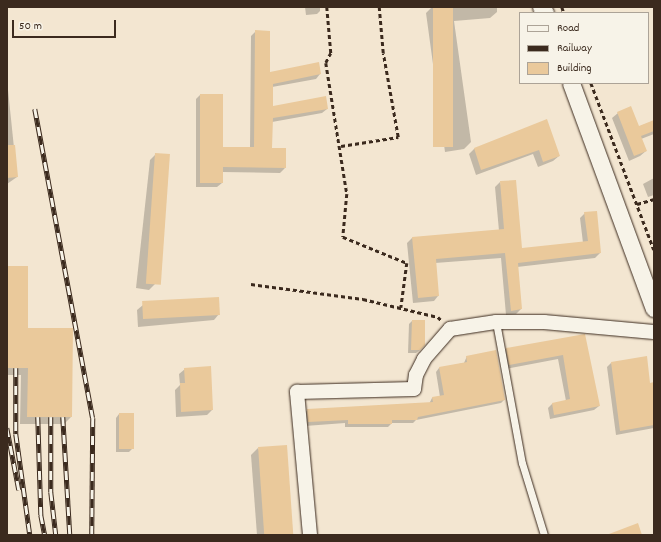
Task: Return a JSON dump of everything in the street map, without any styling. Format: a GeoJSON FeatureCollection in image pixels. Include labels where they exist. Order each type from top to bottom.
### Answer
{"type":"FeatureCollection","features":[{"type":"Feature","properties":{"kind":"street"},"geometry":{"type":"LineString","coordinates":[[571,84],[654,308]]}},
{"type":"Feature","properties":{"kind":"street"},"geometry":{"type":"LineString","coordinates":[[310,535],[297,392],[414,389],[416,376],[424,359],[450,329],[496,322],[571,323],[654,332]]}},
{"type":"Feature","properties":{"kind":"lane"},"geometry":{"type":"LineString","coordinates":[[496,322],[522,463],[544,535]]}},
{"type":"Feature","properties":{"kind":"path"},"geometry":{"type":"LineString","coordinates":[[327,7],[331,53],[326,64],[341,146],[347,194],[343,237],[407,264],[401,308]]}},
{"type":"Feature","properties":{"kind":"path"},"geometry":{"type":"LineString","coordinates":[[341,146],[398,137],[383,53],[379,7]]}},
{"type":"Feature","properties":{"kind":"path"},"geometry":{"type":"LineString","coordinates":[[591,84],[654,250]]}},
{"type":"Feature","properties":{"kind":"path"},"geometry":{"type":"LineString","coordinates":[[637,204],[654,198]]}},
{"type":"Feature","properties":{"kind":"path"},"geometry":{"type":"LineString","coordinates":[[251,284],[363,299],[438,317],[450,329]]}},
{"type":"Feature","properties":{"kind":"building"},"geometry":{"type":"Polygon","coordinates":[[[433,7],[453,7],[453,147],[433,147],[433,7]]]}},
{"type":"Feature","properties":{"kind":"building"},"geometry":{"type":"Polygon","coordinates":[[[255,30],[270,31],[270,72],[319,62],[321,74],[273,84],[273,106],[326,96],[328,109],[273,118],[272,148],[286,148],[286,168],[223,167],[223,183],[200,183],[200,94],[223,94],[223,147],[254,147],[255,30]]]}},
{"type":"Feature","properties":{"kind":"building"},"geometry":{"type":"Polygon","coordinates":[[[631,106],[639,126],[654,120],[654,131],[641,136],[647,151],[634,156],[617,112],[631,106]]]}},
{"type":"Feature","properties":{"kind":"building"},"geometry":{"type":"Polygon","coordinates":[[[547,119],[560,156],[543,162],[539,150],[481,170],[474,148],[547,119]]]}},
{"type":"Feature","properties":{"kind":"building"},"geometry":{"type":"Polygon","coordinates":[[[7,145],[15,145],[18,177],[7,178],[7,145]]]}},
{"type":"Feature","properties":{"kind":"building"},"geometry":{"type":"Polygon","coordinates":[[[155,153],[170,154],[161,285],[146,284],[155,153]]]}},
{"type":"Feature","properties":{"kind":"building"},"geometry":{"type":"Polygon","coordinates":[[[516,180],[522,248],[588,241],[584,212],[597,211],[601,253],[518,263],[522,309],[511,311],[505,253],[436,259],[439,296],[418,298],[412,237],[504,229],[500,181],[516,180]]]}},
{"type":"Feature","properties":{"kind":"building"},"geometry":{"type":"Polygon","coordinates":[[[7,266],[28,266],[28,328],[73,328],[72,417],[27,417],[28,368],[7,368],[7,266]]]}},
{"type":"Feature","properties":{"kind":"building"},"geometry":{"type":"Polygon","coordinates":[[[219,297],[220,315],[143,319],[142,301],[219,297]]]}},
{"type":"Feature","properties":{"kind":"building"},"geometry":{"type":"Polygon","coordinates":[[[412,320],[425,320],[425,345],[420,350],[411,350],[412,320]]]}},
{"type":"Feature","properties":{"kind":"building"},"geometry":{"type":"Polygon","coordinates":[[[585,334],[600,406],[554,415],[552,403],[570,399],[563,355],[509,365],[506,348],[585,334]]]}},
{"type":"Feature","properties":{"kind":"building"},"geometry":{"type":"Polygon","coordinates":[[[496,350],[505,400],[418,417],[417,420],[392,420],[392,424],[348,424],[348,420],[308,422],[307,409],[433,402],[432,397],[444,395],[439,367],[467,362],[466,356],[496,350]]]}},
{"type":"Feature","properties":{"kind":"building"},"geometry":{"type":"Polygon","coordinates":[[[647,356],[650,383],[654,382],[654,425],[620,431],[611,362],[647,356]]]}},
{"type":"Feature","properties":{"kind":"building"},"geometry":{"type":"Polygon","coordinates":[[[211,366],[213,410],[181,412],[180,383],[185,383],[184,368],[211,366]]]}},
{"type":"Feature","properties":{"kind":"building"},"geometry":{"type":"Polygon","coordinates":[[[119,413],[134,413],[134,449],[119,449],[119,413]]]}},
{"type":"Feature","properties":{"kind":"building"},"geometry":{"type":"Polygon","coordinates":[[[287,445],[293,535],[264,535],[258,447],[287,445]]]}},
{"type":"Feature","properties":{"kind":"building"},"geometry":{"type":"Polygon","coordinates":[[[638,523],[642,535],[609,535],[609,534],[638,523]]]}},
{"type":"Feature","properties":{"kind":"railway"},"geometry":{"type":"LineString","coordinates":[[35,109],[93,418],[92,535]]}},
{"type":"Feature","properties":{"kind":"railway"},"geometry":{"type":"LineString","coordinates":[[16,368],[16,434],[30,535]]}},
{"type":"Feature","properties":{"kind":"railway"},"geometry":{"type":"LineString","coordinates":[[38,417],[41,515],[45,535]]}},
{"type":"Feature","properties":{"kind":"railway"},"geometry":{"type":"LineString","coordinates":[[51,417],[51,492],[56,535]]}},
{"type":"Feature","properties":{"kind":"railway"},"geometry":{"type":"LineString","coordinates":[[63,417],[70,535]]}},
{"type":"Feature","properties":{"kind":"railway"},"geometry":{"type":"LineString","coordinates":[[7,428],[19,490]]}}]}
